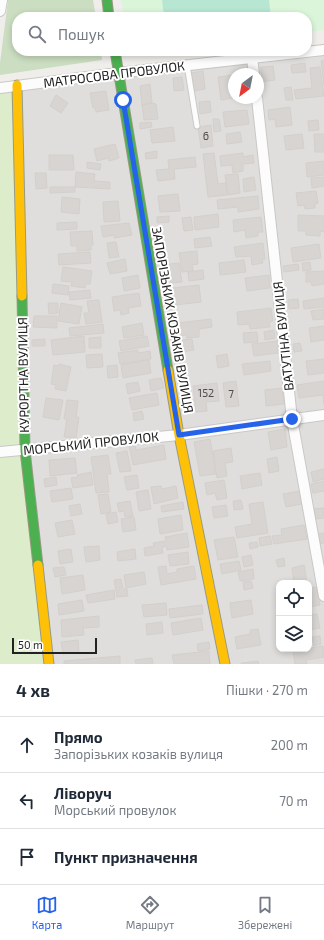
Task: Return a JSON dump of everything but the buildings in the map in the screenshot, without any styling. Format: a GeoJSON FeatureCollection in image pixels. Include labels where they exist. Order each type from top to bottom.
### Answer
{"type":"FeatureCollection","features":[{"type":"Feature","properties":{"kind":"main road"},"geometry":{"type":"LineString","coordinates":[[107,0],[108,12]]}},
{"type":"Feature","properties":{"kind":"main road","name":"ЗАПОРІЗЬКИХ КОЗАКІВ ВУЛИЦЯ"},"geometry":{"type":"LineString","coordinates":[[115,56],[179,435],[225,664]]}},
{"type":"Feature","properties":{"kind":"main road","name":"КУРОРТНА ВУЛИЦЯ"},"geometry":{"type":"LineString","coordinates":[[16,85],[24,450],[49,664]]}},
{"type":"Feature","properties":{"kind":"street"},"geometry":{"type":"LineString","coordinates":[[0,12],[2,0]]}},
{"type":"Feature","properties":{"kind":"street","name":"МАТРОСОВА ПРОВУЛОК"},"geometry":{"type":"LineString","coordinates":[[312,51],[324,50]]}},
{"type":"Feature","properties":{"kind":"street","name":"МАТРОСОВА ПРОВУЛОК"},"geometry":{"type":"LineString","coordinates":[[0,88],[270,56]]}},
{"type":"Feature","properties":{"kind":"street"},"geometry":{"type":"LineString","coordinates":[[252,58],[253,68]]}},
{"type":"Feature","properties":{"kind":"street","name":"ВАТУТІНА ВУЛИЦЯ"},"geometry":{"type":"LineString","coordinates":[[258,104],[292,419],[324,596]]}},
{"type":"Feature","properties":{"kind":"street","name":"МОРСЬКИЙ ПРОВУЛОК"},"geometry":{"type":"LineString","coordinates":[[0,452],[179,435],[324,415]]}},
{"type":"Feature","properties":{"kind":"lane"},"geometry":{"type":"LineString","coordinates":[[187,65],[197,126]]}},
{"type":"Feature","properties":{"kind":"shaded area"},"geometry":{"type":"Polygon","coordinates":[[[324,53],[324,664],[50,664],[26,451],[18,86],[296,56],[312,56],[312,54],[324,53]]]}},
{"type":"Feature","properties":{"kind":"green space"},"geometry":{"type":"Polygon","coordinates":[[[8,0],[93,0],[95,12],[12,12],[12,56],[102,56],[102,60],[0,75],[0,63],[8,0]]]}},
{"type":"Feature","properties":{"kind":"green space"},"geometry":{"type":"Polygon","coordinates":[[[121,0],[324,0],[324,30],[312,31],[312,12],[123,12],[121,0]]]}},
{"type":"Feature","properties":{"kind":"green space"},"geometry":{"type":"Polygon","coordinates":[[[162,0],[269,0],[270,12],[163,12],[162,0]]]}},
{"type":"Feature","properties":{"kind":"green space"},"geometry":{"type":"Polygon","coordinates":[[[14,86],[24,451],[48,664],[0,664],[0,89],[14,86]]]}},
{"type":"Feature","properties":{"kind":"traffic: fast"},"geometry":{"type":"LineString","coordinates":[[107,0],[108,12]]}},
{"type":"Feature","properties":{"kind":"traffic: fast"},"geometry":{"type":"LineString","coordinates":[[116,56],[168,370]]}},
{"type":"Feature","properties":{"kind":"traffic: fast"},"geometry":{"type":"LineString","coordinates":[[22,296],[25,450],[38,565]]}},
{"type":"Feature","properties":{"kind":"traffic: slow"},"geometry":{"type":"LineString","coordinates":[[17,85],[22,296]]}},
{"type":"Feature","properties":{"kind":"traffic: slow"},"geometry":{"type":"LineString","coordinates":[[168,370],[179,435],[225,664]]}},
{"type":"Feature","properties":{"kind":"traffic: slow"},"geometry":{"type":"LineString","coordinates":[[38,565],[49,664]]}},
{"type":"Feature","properties":{"kind":"route"},"geometry":{"type":"LineString","coordinates":[[123,100],[179,435],[292,419]]}}]}
